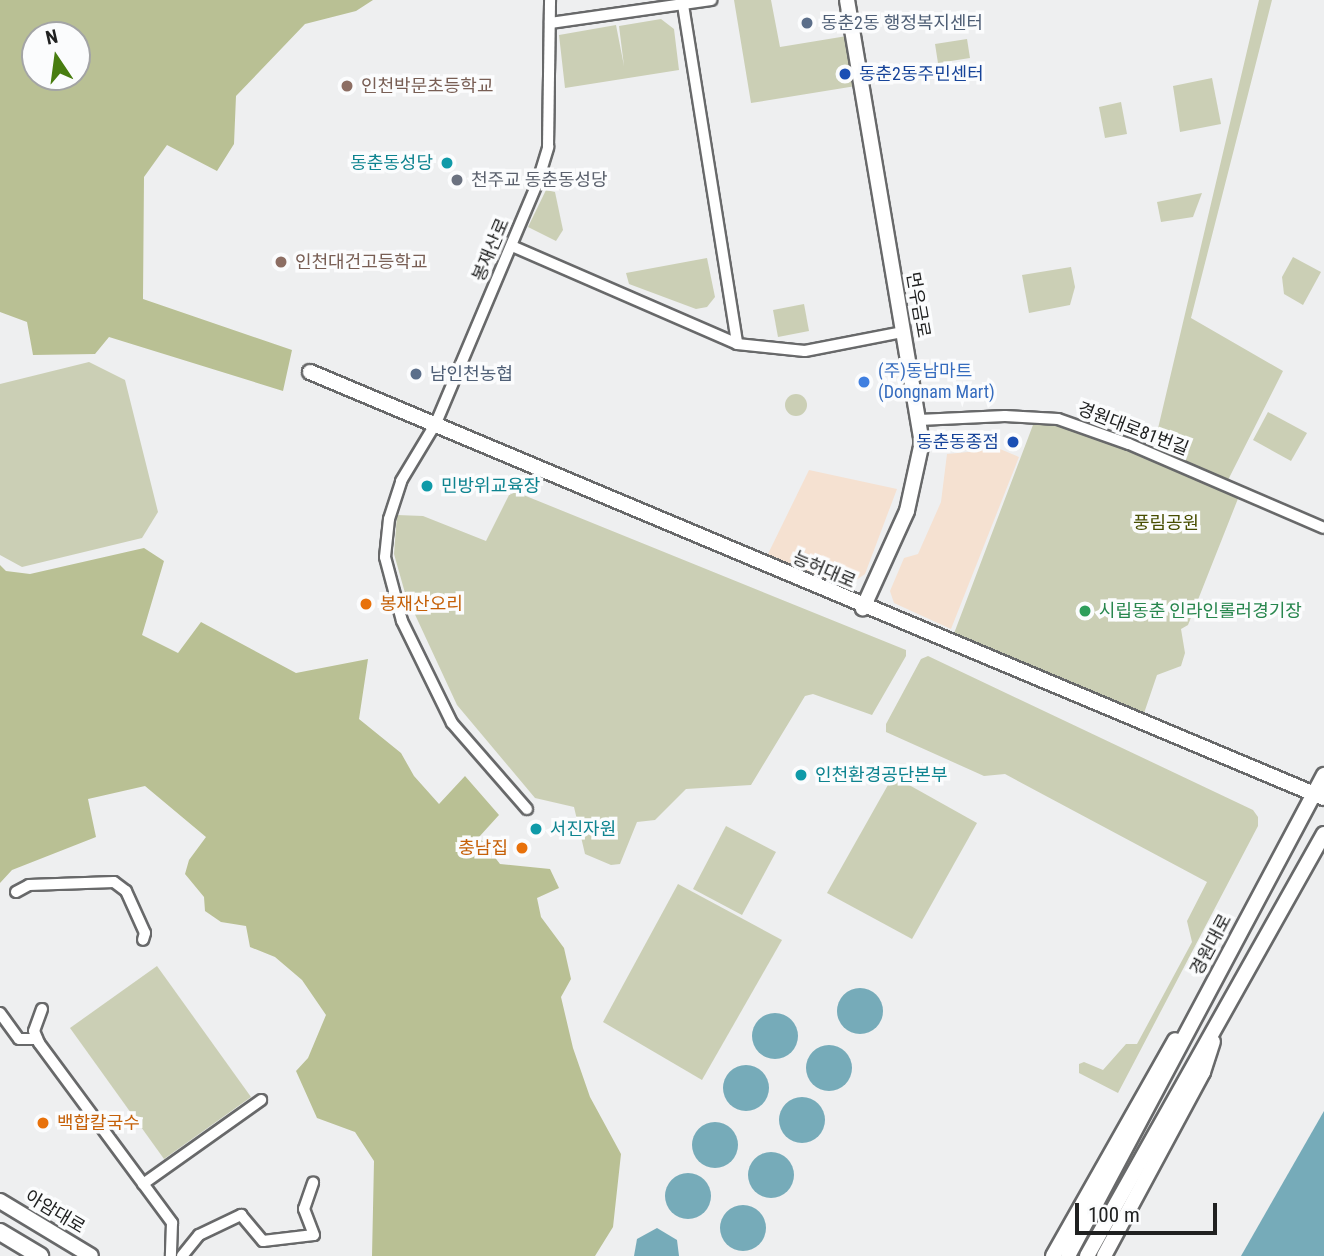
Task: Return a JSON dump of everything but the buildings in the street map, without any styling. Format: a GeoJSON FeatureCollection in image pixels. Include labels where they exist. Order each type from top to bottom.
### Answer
{"type":"FeatureCollection","features":[{"type":"Feature","properties":{"kind":"highway"},"geometry":{"type":"LineString","coordinates":[[0,1232],[40,1256]]}},
{"type":"Feature","properties":{"kind":"main road","name":"먼우금로"},"geometry":{"type":"LineString","coordinates":[[847,0],[919,420],[918,477],[907,511],[863,608]]}},
{"type":"Feature","properties":{"kind":"main road","name":"능허대로"},"geometry":{"type":"LineString","coordinates":[[310,372],[436,423],[863,608],[1319,796]]}},
{"type":"Feature","properties":{"kind":"main road","name":"경원대로"},"geometry":{"type":"LineString","coordinates":[[1068,1256],[1203,1002],[1319,796],[1324,775]]}},
{"type":"Feature","properties":{"kind":"main road"},"geometry":{"type":"LineString","coordinates":[[1087,1256],[1324,834]]}},
{"type":"Feature","properties":{"kind":"main road"},"geometry":{"type":"LineString","coordinates":[[1053,1256],[1165,1054],[1203,1002]]}},
{"type":"Feature","properties":{"kind":"main road"},"geometry":{"type":"LineString","coordinates":[[1104,1256],[1203,1072],[1223,1011]]}},
{"type":"Feature","properties":{"kind":"main road","name":"아암대로"},"geometry":{"type":"LineString","coordinates":[[0,1202],[91,1256]]}},
{"type":"Feature","properties":{"kind":"street","name":"봉재산로"},"geometry":{"type":"LineString","coordinates":[[527,809],[452,723],[402,621],[385,557],[389,519],[401,481],[436,423],[512,246],[548,147],[550,0]]}},
{"type":"Feature","properties":{"kind":"street"},"geometry":{"type":"LineString","coordinates":[[550,23],[711,0]]}},
{"type":"Feature","properties":{"kind":"street"},"geometry":{"type":"LineString","coordinates":[[683,5],[737,344]]}},
{"type":"Feature","properties":{"kind":"street"},"geometry":{"type":"LineString","coordinates":[[512,246],[737,344],[805,351],[903,332]]}},
{"type":"Feature","properties":{"kind":"street","name":"경원대로81번길"},"geometry":{"type":"LineString","coordinates":[[919,420],[1005,416],[1058,419],[1129,443],[1324,528]]}},
{"type":"Feature","properties":{"kind":"street"},"geometry":{"type":"LineString","coordinates":[[16,892],[29,885],[114,882],[126,891],[145,933],[143,940]]}},
{"type":"Feature","properties":{"kind":"street"},"geometry":{"type":"LineString","coordinates":[[42,1009],[34,1031],[37,1039],[172,1223],[171,1256]]}},
{"type":"Feature","properties":{"kind":"street"},"geometry":{"type":"LineString","coordinates":[[0,1013],[19,1039],[37,1039]]}},
{"type":"Feature","properties":{"kind":"street"},"geometry":{"type":"LineString","coordinates":[[143,1184],[261,1100]]}},
{"type":"Feature","properties":{"kind":"street"},"geometry":{"type":"LineString","coordinates":[[182,1256],[199,1234],[241,1215],[263,1241],[314,1235],[304,1209],[313,1183]]}},
{"type":"Feature","properties":{"kind":"shaded area"},"geometry":{"type":"Polygon","coordinates":[[[1000,449],[1019,457],[951,629],[894,603],[890,591],[904,558],[918,554],[941,502],[947,454],[1000,449]]]}},
{"type":"Feature","properties":{"kind":"shaded area"},"geometry":{"type":"Polygon","coordinates":[[[809,470],[897,489],[865,574],[849,585],[837,588],[766,558],[809,470]]]}},
{"type":"Feature","properties":{"kind":"green space"},"geometry":{"type":"Polygon","coordinates":[[[0,0],[373,0],[356,11],[305,24],[236,96],[234,144],[217,171],[167,145],[144,177],[143,299],[292,350],[283,391],[109,337],[95,354],[33,355],[27,322],[0,312],[0,0]]]}},
{"type":"Feature","properties":{"kind":"green space"},"geometry":{"type":"Polygon","coordinates":[[[734,0],[771,0],[780,47],[853,35],[862,85],[751,103],[734,0]]]}},
{"type":"Feature","properties":{"kind":"green space","name":"풍림공원"},"geometry":{"type":"Polygon","coordinates":[[[1259,0],[1272,0],[1191,318],[1283,371],[1226,484],[1241,491],[1188,625],[1181,629],[1185,653],[1181,666],[1157,675],[1141,722],[950,644],[1036,417],[1152,454],[1259,0]]]}},
{"type":"Feature","properties":{"kind":"green space"},"geometry":{"type":"Polygon","coordinates":[[[661,19],[674,29],[679,70],[565,88],[559,35],[616,25],[624,66],[619,26],[661,19]]]}},
{"type":"Feature","properties":{"kind":"green space"},"geometry":{"type":"Polygon","coordinates":[[[967,39],[970,58],[938,63],[935,44],[967,39]]]}},
{"type":"Feature","properties":{"kind":"green space"},"geometry":{"type":"Polygon","coordinates":[[[1212,78],[1221,124],[1180,132],[1173,86],[1212,78]]]}},
{"type":"Feature","properties":{"kind":"green space"},"geometry":{"type":"Polygon","coordinates":[[[1121,102],[1127,134],[1105,138],[1099,107],[1121,102]]]}},
{"type":"Feature","properties":{"kind":"green space"},"geometry":{"type":"Polygon","coordinates":[[[546,190],[555,192],[563,230],[556,241],[528,227],[546,190]]]}},
{"type":"Feature","properties":{"kind":"green space"},"geometry":{"type":"Polygon","coordinates":[[[1202,193],[1193,217],[1161,222],[1157,202],[1202,193]]]}},
{"type":"Feature","properties":{"kind":"green space"},"geometry":{"type":"Polygon","coordinates":[[[1293,257],[1321,272],[1303,305],[1284,294],[1282,277],[1293,257]]]}},
{"type":"Feature","properties":{"kind":"green space"},"geometry":{"type":"Polygon","coordinates":[[[707,258],[715,297],[707,307],[696,309],[629,284],[626,273],[707,258]]]}},
{"type":"Feature","properties":{"kind":"green space"},"geometry":{"type":"Polygon","coordinates":[[[1071,267],[1075,287],[1070,305],[1029,313],[1022,275],[1071,267]]]}},
{"type":"Feature","properties":{"kind":"green space"},"geometry":{"type":"Polygon","coordinates":[[[804,304],[809,331],[778,337],[773,310],[804,304]]]}},
{"type":"Feature","properties":{"kind":"green space"},"geometry":{"type":"Polygon","coordinates":[[[89,362],[125,380],[158,512],[142,538],[22,567],[0,555],[0,384],[89,362]]]}},
{"type":"Feature","properties":{"kind":"green space"},"geometry":{"type":"Polygon","coordinates":[[[796,394],[804,397],[807,405],[804,413],[796,416],[788,413],[785,405],[788,397],[796,394]]]}},
{"type":"Feature","properties":{"kind":"green space"},"geometry":{"type":"Polygon","coordinates":[[[1268,412],[1307,433],[1291,461],[1253,440],[1268,412]]]}},
{"type":"Feature","properties":{"kind":"green space"},"geometry":{"type":"Polygon","coordinates":[[[516,492],[906,650],[906,656],[872,715],[813,694],[805,696],[751,785],[686,789],[655,820],[637,822],[620,864],[611,865],[585,854],[574,807],[535,798],[457,705],[405,593],[394,554],[397,515],[423,516],[486,541],[509,495],[516,492]]]}},
{"type":"Feature","properties":{"kind":"green space"},"geometry":{"type":"Polygon","coordinates":[[[144,548],[164,561],[142,635],[178,653],[201,622],[296,673],[368,659],[359,719],[401,753],[414,776],[439,804],[465,776],[499,815],[479,837],[500,864],[550,869],[559,888],[537,898],[541,917],[564,948],[571,979],[561,997],[573,1048],[590,1097],[621,1154],[613,1227],[595,1256],[372,1256],[374,1161],[355,1132],[317,1118],[296,1071],[308,1058],[326,1015],[302,980],[275,957],[250,947],[246,926],[221,922],[205,911],[204,897],[185,874],[189,860],[206,837],[145,786],[88,799],[96,837],[12,870],[0,883],[0,565],[6,571],[30,574],[144,548]]]}},
{"type":"Feature","properties":{"kind":"green space"},"geometry":{"type":"Polygon","coordinates":[[[928,656],[1253,810],[1258,817],[1258,826],[1118,1093],[1079,1073],[1079,1064],[1084,1062],[1103,1070],[1126,1044],[1137,1044],[1192,942],[1187,921],[1207,882],[1005,774],[984,776],[886,732],[886,724],[921,659],[928,656]]]}},
{"type":"Feature","properties":{"kind":"green space"},"geometry":{"type":"Polygon","coordinates":[[[893,776],[977,823],[912,939],[827,893],[893,776]]]}},
{"type":"Feature","properties":{"kind":"green space"},"geometry":{"type":"Polygon","coordinates":[[[726,826],[776,852],[742,915],[693,889],[726,826]]]}},
{"type":"Feature","properties":{"kind":"green space"},"geometry":{"type":"Polygon","coordinates":[[[678,884],[782,940],[702,1080],[603,1022],[678,884]]]}},
{"type":"Feature","properties":{"kind":"green space"},"geometry":{"type":"Polygon","coordinates":[[[157,966],[251,1097],[164,1159],[70,1028],[157,966]]]}},
{"type":"Feature","properties":{"kind":"water"},"geometry":{"type":"Polygon","coordinates":[[[860,988],[876,995],[883,1011],[876,1027],[860,1034],[844,1027],[837,1011],[844,995],[860,988]]]}},
{"type":"Feature","properties":{"kind":"water"},"geometry":{"type":"Polygon","coordinates":[[[775,1013],[791,1020],[798,1036],[791,1052],[775,1059],[759,1052],[752,1036],[759,1020],[775,1013]]]}},
{"type":"Feature","properties":{"kind":"water"},"geometry":{"type":"Polygon","coordinates":[[[829,1045],[845,1052],[852,1068],[845,1084],[829,1091],[813,1084],[806,1068],[813,1052],[829,1045]]]}},
{"type":"Feature","properties":{"kind":"water"},"geometry":{"type":"Polygon","coordinates":[[[746,1065],[762,1072],[769,1088],[762,1104],[746,1111],[730,1104],[723,1088],[730,1072],[746,1065]]]}},
{"type":"Feature","properties":{"kind":"water"},"geometry":{"type":"Polygon","coordinates":[[[802,1097],[818,1104],[825,1120],[818,1136],[802,1143],[786,1136],[779,1120],[786,1104],[802,1097]]]}},
{"type":"Feature","properties":{"kind":"water"},"geometry":{"type":"Polygon","coordinates":[[[1324,1111],[1324,1256],[1241,1256],[1324,1111]]]}},
{"type":"Feature","properties":{"kind":"water"},"geometry":{"type":"Polygon","coordinates":[[[715,1122],[731,1129],[738,1145],[731,1161],[715,1168],[699,1161],[692,1145],[699,1129],[715,1122]]]}},
{"type":"Feature","properties":{"kind":"water"},"geometry":{"type":"Polygon","coordinates":[[[771,1152],[787,1159],[794,1175],[787,1191],[771,1198],[755,1191],[748,1175],[755,1159],[771,1152]]]}},
{"type":"Feature","properties":{"kind":"water"},"geometry":{"type":"Polygon","coordinates":[[[688,1173],[704,1180],[711,1196],[704,1212],[688,1219],[672,1212],[665,1196],[672,1180],[688,1173]]]}},
{"type":"Feature","properties":{"kind":"water"},"geometry":{"type":"Polygon","coordinates":[[[743,1205],[759,1212],[766,1228],[759,1244],[743,1251],[727,1244],[720,1228],[727,1212],[743,1205]]]}},
{"type":"Feature","properties":{"kind":"water"},"geometry":{"type":"Polygon","coordinates":[[[657,1228],[677,1240],[679,1256],[634,1256],[637,1239],[657,1228]]]}},
{"type":"Feature","properties":{"kind":"place","name":"동춘2동 행정복지센터"},"geometry":{"type":"Point","coordinates":[807,23]}},
{"type":"Feature","properties":{"kind":"place","name":"동춘2동주민센터"},"geometry":{"type":"Point","coordinates":[845,74]}},
{"type":"Feature","properties":{"kind":"place","name":"인천박문초등학교"},"geometry":{"type":"Point","coordinates":[347,86]}},
{"type":"Feature","properties":{"kind":"place","name":"동춘동성당"},"geometry":{"type":"Point","coordinates":[447,163]}},
{"type":"Feature","properties":{"kind":"place","name":"천주교 동춘동성당"},"geometry":{"type":"Point","coordinates":[457,180]}},
{"type":"Feature","properties":{"kind":"place","name":"인천대건고등학교"},"geometry":{"type":"Point","coordinates":[281,262]}},
{"type":"Feature","properties":{"kind":"place","name":"남인천농협"},"geometry":{"type":"Point","coordinates":[416,374]}},
{"type":"Feature","properties":{"kind":"place","name":"(주)동남마트 (Dongnam Mart)"},"geometry":{"type":"Point","coordinates":[864,382]}},
{"type":"Feature","properties":{"kind":"place","name":"동춘동종점"},"geometry":{"type":"Point","coordinates":[1013,442]}},
{"type":"Feature","properties":{"kind":"place","name":"민방위교육장"},"geometry":{"type":"Point","coordinates":[427,486]}},
{"type":"Feature","properties":{"kind":"place","name":"봉재산오리"},"geometry":{"type":"Point","coordinates":[366,604]}},
{"type":"Feature","properties":{"kind":"place","name":"시립동춘 인라인롤러경기장"},"geometry":{"type":"Point","coordinates":[1085,611]}},
{"type":"Feature","properties":{"kind":"place","name":"인천환경공단본부"},"geometry":{"type":"Point","coordinates":[801,775]}},
{"type":"Feature","properties":{"kind":"place","name":"서진자원"},"geometry":{"type":"Point","coordinates":[536,829]}},
{"type":"Feature","properties":{"kind":"place","name":"충남집"},"geometry":{"type":"Point","coordinates":[522,848]}},
{"type":"Feature","properties":{"kind":"place","name":"백합칼국수"},"geometry":{"type":"Point","coordinates":[43,1123]}}]}
